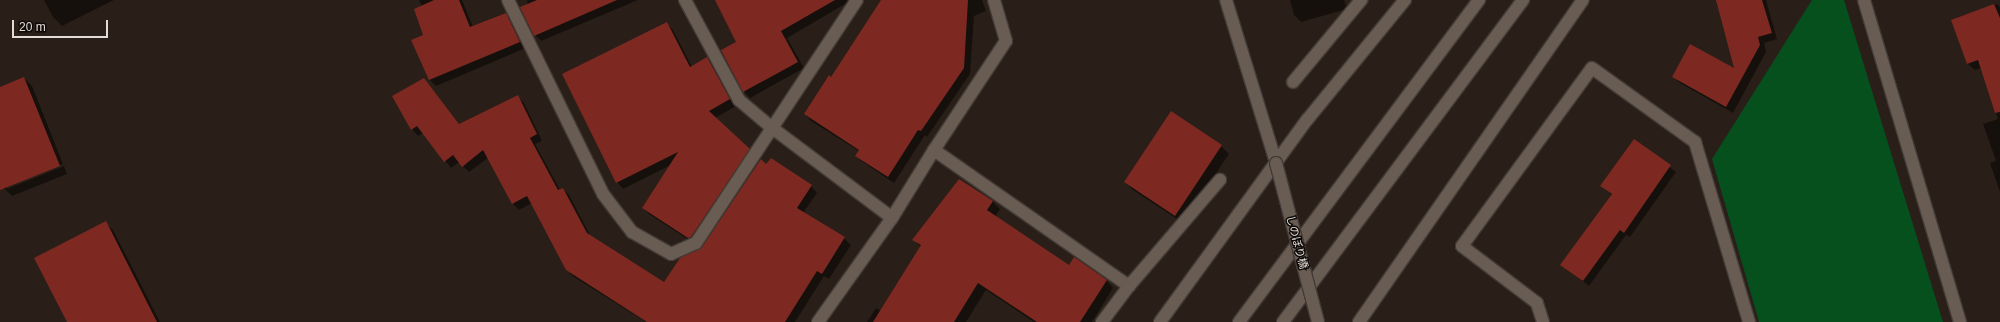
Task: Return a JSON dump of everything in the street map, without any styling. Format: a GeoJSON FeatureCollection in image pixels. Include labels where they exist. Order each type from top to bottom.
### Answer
{"type":"FeatureCollection","features":[{"type":"Feature","properties":{"kind":"street"},"geometry":{"type":"LineString","coordinates":[[508,0],[603,194],[632,232],[670,254],[696,243],[856,0]]}},
{"type":"Feature","properties":{"kind":"street"},"geometry":{"type":"LineString","coordinates":[[685,0],[738,100],[771,127],[892,218]]}},
{"type":"Feature","properties":{"kind":"street"},"geometry":{"type":"LineString","coordinates":[[818,322],[892,218],[934,150],[1006,41],[994,0]]}},
{"type":"Feature","properties":{"kind":"street","name":"しのぼり橋"},"geometry":{"type":"LineString","coordinates":[[1226,0],[1276,163],[1318,322]]}},
{"type":"Feature","properties":{"kind":"street"},"geometry":{"type":"LineString","coordinates":[[1294,82],[1361,0]]}},
{"type":"Feature","properties":{"kind":"street"},"geometry":{"type":"LineString","coordinates":[[1160,322],[1307,120],[1405,0]]}},
{"type":"Feature","properties":{"kind":"street"},"geometry":{"type":"LineString","coordinates":[[1239,322],[1479,0]]}},
{"type":"Feature","properties":{"kind":"street"},"geometry":{"type":"LineString","coordinates":[[1283,322],[1523,0]]}},
{"type":"Feature","properties":{"kind":"street"},"geometry":{"type":"LineString","coordinates":[[1359,322],[1583,0]]}},
{"type":"Feature","properties":{"kind":"street"},"geometry":{"type":"LineString","coordinates":[[1864,0],[1960,322]]}},
{"type":"Feature","properties":{"kind":"street"},"geometry":{"type":"LineString","coordinates":[[1543,322],[1537,303],[1462,246],[1592,68],[1695,142],[1749,322]]}},
{"type":"Feature","properties":{"kind":"street"},"geometry":{"type":"LineString","coordinates":[[934,150],[1129,286]]}},
{"type":"Feature","properties":{"kind":"street"},"geometry":{"type":"LineString","coordinates":[[1102,322],[1129,286],[1220,180]]}},
{"type":"Feature","properties":{"kind":"green space"},"geometry":{"type":"Polygon","coordinates":[[[1812,0],[1844,0],[1943,322],[1759,322],[1712,159],[1812,0]]]}},
{"type":"Feature","properties":{"kind":"building"},"geometry":{"type":"Polygon","coordinates":[[[434,0],[459,0],[470,27],[506,13],[520,42],[429,80],[411,40],[423,35],[414,9],[434,0]]]}},
{"type":"Feature","properties":{"kind":"building"},"geometry":{"type":"Polygon","coordinates":[[[537,0],[617,0],[534,36],[520,7],[537,0]]]}},
{"type":"Feature","properties":{"kind":"building"},"geometry":{"type":"Polygon","coordinates":[[[715,0],[835,0],[781,31],[798,62],[743,92],[721,50],[736,42],[715,0]]]}},
{"type":"Feature","properties":{"kind":"building"},"geometry":{"type":"Polygon","coordinates":[[[881,0],[968,0],[964,68],[921,131],[918,130],[888,177],[855,156],[859,150],[804,114],[829,75],[831,77],[881,0]]]}},
{"type":"Feature","properties":{"kind":"building"},"geometry":{"type":"Polygon","coordinates":[[[1716,0],[1762,0],[1772,33],[1758,37],[1760,45],[1726,107],[1672,77],[1690,44],[1734,68],[1716,0]]]}},
{"type":"Feature","properties":{"kind":"building"},"geometry":{"type":"Polygon","coordinates":[[[1994,4],[2000,18],[2000,112],[1995,113],[1978,60],[1967,64],[1951,20],[1994,4]]]}},
{"type":"Feature","properties":{"kind":"building"},"geometry":{"type":"Polygon","coordinates":[[[667,22],[690,67],[707,57],[730,99],[709,111],[750,149],[691,237],[688,238],[642,208],[678,152],[616,183],[562,74],[667,22]]]}},
{"type":"Feature","properties":{"kind":"building"},"geometry":{"type":"Polygon","coordinates":[[[24,77],[60,166],[0,190],[0,87],[24,77]]]}},
{"type":"Feature","properties":{"kind":"building"},"geometry":{"type":"Polygon","coordinates":[[[424,78],[459,124],[518,95],[537,134],[530,138],[558,190],[563,188],[587,233],[664,282],[680,258],[702,247],[761,159],[766,164],[771,158],[812,185],[797,208],[845,237],[822,274],[817,271],[785,322],[647,322],[566,270],[527,196],[512,204],[483,150],[462,167],[453,155],[444,162],[417,126],[411,130],[392,96],[424,78]]]}},
{"type":"Feature","properties":{"kind":"building"},"geometry":{"type":"Polygon","coordinates":[[[1171,111],[1222,145],[1175,216],[1124,182],[1171,111]]]}},
{"type":"Feature","properties":{"kind":"building"},"geometry":{"type":"Polygon","coordinates":[[[1634,139],[1671,165],[1624,233],[1620,230],[1583,281],[1560,265],[1612,194],[1600,186],[1634,139]]]}},
{"type":"Feature","properties":{"kind":"building"},"geometry":{"type":"Polygon","coordinates":[[[959,179],[993,201],[987,210],[1069,265],[1074,257],[1107,280],[1080,322],[1037,322],[978,283],[954,322],[873,322],[921,245],[912,240],[959,179]]]}},
{"type":"Feature","properties":{"kind":"building"},"geometry":{"type":"Polygon","coordinates":[[[106,221],[157,322],[67,322],[34,258],[106,221]]]}}]}
